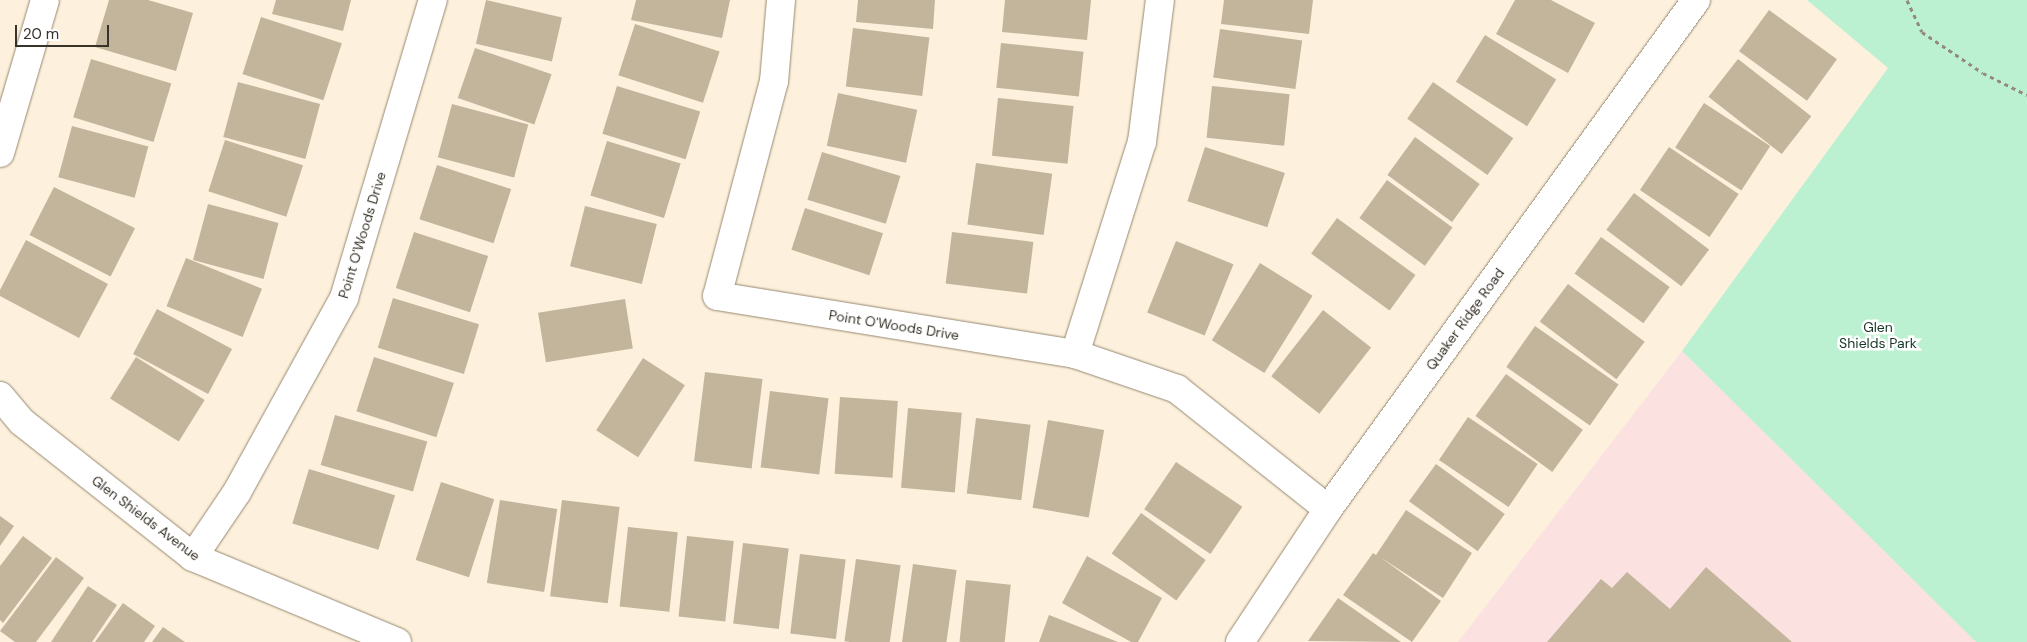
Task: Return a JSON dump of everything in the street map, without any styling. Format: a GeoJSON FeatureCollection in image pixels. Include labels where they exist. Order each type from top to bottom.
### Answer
{"type":"FeatureCollection","features":[{"type":"Feature","properties":{"kind":"street"},"geometry":{"type":"LineString","coordinates":[[0,153],[45,0]]}},
{"type":"Feature","properties":{"kind":"street","name":"Point O'Woods Drive"},"geometry":{"type":"LineString","coordinates":[[193,557],[237,492],[344,298],[433,0]]}},
{"type":"Feature","properties":{"kind":"street","name":"Point O'Woods Drive"},"geometry":{"type":"LineString","coordinates":[[782,0],[774,81],[717,296],[1075,354],[1177,389],[1328,509]]}},
{"type":"Feature","properties":{"kind":"street"},"geometry":{"type":"LineString","coordinates":[[1075,354],[1142,142],[1160,0]]}},
{"type":"Feature","properties":{"kind":"street","name":"Quaker Ridge Road"},"geometry":{"type":"LineString","coordinates":[[1240,642],[1328,509],[1696,0]]}},
{"type":"Feature","properties":{"kind":"street","name":"Glen Shields Avenue"},"geometry":{"type":"LineString","coordinates":[[0,396],[22,422],[193,557],[397,642]]}},
{"type":"Feature","properties":{"kind":"path"},"geometry":{"type":"LineString","coordinates":[[1907,0],[1922,32],[1983,73],[2027,95]]}},
{"type":"Feature","properties":{"kind":"shaded area"},"geometry":{"type":"Polygon","coordinates":[[[1682,351],[1976,642],[1458,642],[1682,351]]]}},
{"type":"Feature","properties":{"kind":"green space","name":"Glen Shields Park"},"geometry":{"type":"Polygon","coordinates":[[[1807,0],[2027,0],[2027,642],[1976,642],[1682,351],[1888,68],[1807,0]]]}},
{"type":"Feature","properties":{"kind":"building"},"geometry":{"type":"Polygon","coordinates":[[[109,0],[148,0],[193,13],[176,71],[95,47],[109,0]]]}},
{"type":"Feature","properties":{"kind":"building"},"geometry":{"type":"Polygon","coordinates":[[[276,0],[351,0],[343,31],[272,14],[276,0]]]}},
{"type":"Feature","properties":{"kind":"building"},"geometry":{"type":"Polygon","coordinates":[[[486,0],[562,18],[552,61],[476,44],[486,0]]]}},
{"type":"Feature","properties":{"kind":"building"},"geometry":{"type":"Polygon","coordinates":[[[636,0],[730,0],[722,38],[631,20],[636,0]]]}},
{"type":"Feature","properties":{"kind":"building"},"geometry":{"type":"Polygon","coordinates":[[[858,0],[935,0],[933,29],[856,22],[858,0]]]}},
{"type":"Feature","properties":{"kind":"building"},"geometry":{"type":"Polygon","coordinates":[[[1005,0],[1091,0],[1087,40],[1002,32],[1005,0]]]}},
{"type":"Feature","properties":{"kind":"building"},"geometry":{"type":"Polygon","coordinates":[[[1224,0],[1313,0],[1309,34],[1221,24],[1224,0]]]}},
{"type":"Feature","properties":{"kind":"building"},"geometry":{"type":"Polygon","coordinates":[[[1515,0],[1551,0],[1595,23],[1568,73],[1496,34],[1515,0]]]}},
{"type":"Feature","properties":{"kind":"building"},"geometry":{"type":"Polygon","coordinates":[[[1769,10],[1837,59],[1807,101],[1739,51],[1769,10]]]}},
{"type":"Feature","properties":{"kind":"building"},"geometry":{"type":"Polygon","coordinates":[[[261,17],[342,43],[323,100],[242,74],[261,17]]]}},
{"type":"Feature","properties":{"kind":"building"},"geometry":{"type":"Polygon","coordinates":[[[635,24],[720,52],[703,103],[618,75],[635,24]]]}},
{"type":"Feature","properties":{"kind":"building"},"geometry":{"type":"Polygon","coordinates":[[[853,28],[929,37],[922,96],[846,87],[853,28]]]}},
{"type":"Feature","properties":{"kind":"building"},"geometry":{"type":"Polygon","coordinates":[[[1220,29],[1302,41],[1295,89],[1213,78],[1220,29]]]}},
{"type":"Feature","properties":{"kind":"building"},"geometry":{"type":"Polygon","coordinates":[[[1485,35],[1556,80],[1527,126],[1456,82],[1485,35]]]}},
{"type":"Feature","properties":{"kind":"building"},"geometry":{"type":"Polygon","coordinates":[[[1001,43],[1084,52],[1079,96],[996,88],[1001,43]]]}},
{"type":"Feature","properties":{"kind":"building"},"geometry":{"type":"Polygon","coordinates":[[[475,48],[552,74],[534,124],[458,98],[475,48]]]}},
{"type":"Feature","properties":{"kind":"building"},"geometry":{"type":"Polygon","coordinates":[[[91,59],[171,84],[153,142],[73,117],[91,59]]]}},
{"type":"Feature","properties":{"kind":"building"},"geometry":{"type":"Polygon","coordinates":[[[1738,59],[1811,116],[1782,154],[1708,97],[1738,59]]]}},
{"type":"Feature","properties":{"kind":"building"},"geometry":{"type":"Polygon","coordinates":[[[238,82],[320,104],[305,159],[223,137],[238,82]]]}},
{"type":"Feature","properties":{"kind":"building"},"geometry":{"type":"Polygon","coordinates":[[[1433,82],[1513,138],[1487,175],[1407,119],[1433,82]]]}},
{"type":"Feature","properties":{"kind":"building"},"geometry":{"type":"Polygon","coordinates":[[[617,86],[700,111],[686,159],[602,134],[617,86]]]}},
{"type":"Feature","properties":{"kind":"building"},"geometry":{"type":"Polygon","coordinates":[[[1212,86],[1290,94],[1284,146],[1207,138],[1212,86]]]}},
{"type":"Feature","properties":{"kind":"building"},"geometry":{"type":"Polygon","coordinates":[[[838,93],[917,110],[906,163],[827,146],[838,93]]]}},
{"type":"Feature","properties":{"kind":"building"},"geometry":{"type":"Polygon","coordinates":[[[998,98],[1074,106],[1068,164],[992,156],[998,98]]]}},
{"type":"Feature","properties":{"kind":"building"},"geometry":{"type":"Polygon","coordinates":[[[1704,103],[1770,146],[1741,190],[1675,147],[1704,103]]]}},
{"type":"Feature","properties":{"kind":"building"},"geometry":{"type":"Polygon","coordinates":[[[452,104],[528,124],[514,178],[438,157],[452,104]]]}},
{"type":"Feature","properties":{"kind":"building"},"geometry":{"type":"Polygon","coordinates":[[[72,126],[148,146],[135,198],[58,177],[72,126]]]}},
{"type":"Feature","properties":{"kind":"building"},"geometry":{"type":"Polygon","coordinates":[[[1415,137],[1480,184],[1452,222],[1387,175],[1415,137]]]}},
{"type":"Feature","properties":{"kind":"building"},"geometry":{"type":"Polygon","coordinates":[[[225,140],[303,165],[286,217],[208,191],[225,140]]]}},
{"type":"Feature","properties":{"kind":"building"},"geometry":{"type":"Polygon","coordinates":[[[607,141],[681,164],[664,218],[590,196],[607,141]]]}},
{"type":"Feature","properties":{"kind":"building"},"geometry":{"type":"Polygon","coordinates":[[[1205,147],[1285,173],[1267,227],[1187,201],[1205,147]]]}},
{"type":"Feature","properties":{"kind":"building"},"geometry":{"type":"Polygon","coordinates":[[[1669,147],[1739,194],[1710,237],[1640,190],[1669,147]]]}},
{"type":"Feature","properties":{"kind":"building"},"geometry":{"type":"Polygon","coordinates":[[[822,152],[900,176],[886,224],[807,200],[822,152]]]}},
{"type":"Feature","properties":{"kind":"building"},"geometry":{"type":"Polygon","coordinates":[[[976,163],[1052,174],[1044,235],[967,224],[976,163]]]}},
{"type":"Feature","properties":{"kind":"building"},"geometry":{"type":"Polygon","coordinates":[[[437,165],[511,189],[494,243],[419,219],[437,165]]]}},
{"type":"Feature","properties":{"kind":"building"},"geometry":{"type":"Polygon","coordinates":[[[1387,180],[1453,228],[1425,266],[1359,218],[1387,180]]]}},
{"type":"Feature","properties":{"kind":"building"},"geometry":{"type":"Polygon","coordinates":[[[54,187],[135,228],[111,276],[29,235],[54,187]]]}},
{"type":"Feature","properties":{"kind":"building"},"geometry":{"type":"Polygon","coordinates":[[[1634,193],[1709,250],[1681,286],[1606,230],[1634,193]]]}},
{"type":"Feature","properties":{"kind":"building"},"geometry":{"type":"Polygon","coordinates":[[[208,204],[279,223],[264,279],[193,260],[208,204]]]}},
{"type":"Feature","properties":{"kind":"building"},"geometry":{"type":"Polygon","coordinates":[[[585,206],[657,224],[642,284],[570,266],[585,206]]]}},
{"type":"Feature","properties":{"kind":"building"},"geometry":{"type":"Polygon","coordinates":[[[805,208],[883,233],[869,275],[791,250],[805,208]]]}},
{"type":"Feature","properties":{"kind":"building"},"geometry":{"type":"Polygon","coordinates":[[[1337,218],[1415,275],[1390,311],[1311,254],[1337,218]]]}},
{"type":"Feature","properties":{"kind":"building"},"geometry":{"type":"Polygon","coordinates":[[[414,232],[488,256],[470,312],[396,288],[414,232]]]}},
{"type":"Feature","properties":{"kind":"building"},"geometry":{"type":"Polygon","coordinates":[[[952,232],[1033,242],[1027,294],[946,284],[952,232]]]}},
{"type":"Feature","properties":{"kind":"building"},"geometry":{"type":"Polygon","coordinates":[[[1601,237],[1670,287],[1643,323],[1575,273],[1601,237]]]}},
{"type":"Feature","properties":{"kind":"building"},"geometry":{"type":"Polygon","coordinates":[[[26,240],[108,284],[79,338],[0,296],[0,290],[26,240]]]}},
{"type":"Feature","properties":{"kind":"building"},"geometry":{"type":"Polygon","coordinates":[[[1176,241],[1233,264],[1205,336],[1147,312],[1176,241]]]}},
{"type":"Feature","properties":{"kind":"building"},"geometry":{"type":"Polygon","coordinates":[[[186,258],[262,289],[243,337],[167,306],[186,258]]]}},
{"type":"Feature","properties":{"kind":"building"},"geometry":{"type":"Polygon","coordinates":[[[1260,263],[1313,296],[1264,373],[1212,340],[1260,263]]]}},
{"type":"Feature","properties":{"kind":"building"},"geometry":{"type":"Polygon","coordinates":[[[1568,284],[1645,342],[1616,379],[1540,322],[1568,284]]]}},
{"type":"Feature","properties":{"kind":"building"},"geometry":{"type":"Polygon","coordinates":[[[393,298],[479,324],[464,374],[378,348],[393,298]]]}},
{"type":"Feature","properties":{"kind":"building"},"geometry":{"type":"Polygon","coordinates":[[[625,299],[633,348],[546,362],[538,313],[625,299]]]}},
{"type":"Feature","properties":{"kind":"building"},"geometry":{"type":"Polygon","coordinates":[[[157,309],[232,349],[208,394],[133,354],[157,309]]]}},
{"type":"Feature","properties":{"kind":"building"},"geometry":{"type":"Polygon","coordinates":[[[1323,310],[1371,348],[1319,414],[1271,376],[1323,310]]]}},
{"type":"Feature","properties":{"kind":"building"},"geometry":{"type":"Polygon","coordinates":[[[1535,326],[1619,385],[1590,425],[1506,367],[1535,326]]]}},
{"type":"Feature","properties":{"kind":"building"},"geometry":{"type":"Polygon","coordinates":[[[136,357],[205,400],[179,441],[110,399],[136,357]]]}},
{"type":"Feature","properties":{"kind":"building"},"geometry":{"type":"Polygon","coordinates":[[[374,357],[454,383],[436,437],[356,411],[374,357]]]}},
{"type":"Feature","properties":{"kind":"building"},"geometry":{"type":"Polygon","coordinates":[[[643,358],[685,385],[638,457],[596,430],[643,358]]]}},
{"type":"Feature","properties":{"kind":"building"},"geometry":{"type":"Polygon","coordinates":[[[705,372],[763,379],[752,468],[694,461],[705,372]]]}},
{"type":"Feature","properties":{"kind":"building"},"geometry":{"type":"Polygon","coordinates":[[[1506,374],[1583,430],[1552,472],[1475,416],[1506,374]]]}},
{"type":"Feature","properties":{"kind":"building"},"geometry":{"type":"Polygon","coordinates":[[[770,391],[829,398],[819,475],[761,467],[770,391]]]}},
{"type":"Feature","properties":{"kind":"building"},"geometry":{"type":"Polygon","coordinates":[[[840,397],[898,401],[892,478],[835,474],[840,397]]]}},
{"type":"Feature","properties":{"kind":"building"},"geometry":{"type":"Polygon","coordinates":[[[908,408],[962,413],[955,492],[901,488],[908,408]]]}},
{"type":"Feature","properties":{"kind":"building"},"geometry":{"type":"Polygon","coordinates":[[[335,415],[427,441],[413,491],[321,465],[335,415]]]}},
{"type":"Feature","properties":{"kind":"building"},"geometry":{"type":"Polygon","coordinates":[[[1468,417],[1538,464],[1509,507],[1439,460],[1468,417]]]}},
{"type":"Feature","properties":{"kind":"building"},"geometry":{"type":"Polygon","coordinates":[[[976,418],[1031,425],[1021,500],[967,493],[976,418]]]}},
{"type":"Feature","properties":{"kind":"building"},"geometry":{"type":"Polygon","coordinates":[[[1048,420],[1104,430],[1089,518],[1033,508],[1048,420]]]}},
{"type":"Feature","properties":{"kind":"building"},"geometry":{"type":"Polygon","coordinates":[[[1176,462],[1242,507],[1210,554],[1144,509],[1176,462]]]}},
{"type":"Feature","properties":{"kind":"building"},"geometry":{"type":"Polygon","coordinates":[[[1436,464],[1505,514],[1478,551],[1409,501],[1436,464]]]}},
{"type":"Feature","properties":{"kind":"building"},"geometry":{"type":"Polygon","coordinates":[[[309,469],[395,495],[378,550],[292,524],[309,469]]]}},
{"type":"Feature","properties":{"kind":"building"},"geometry":{"type":"Polygon","coordinates":[[[441,482],[494,499],[469,577],[416,560],[441,482]]]}},
{"type":"Feature","properties":{"kind":"building"},"geometry":{"type":"Polygon","coordinates":[[[500,500],[557,509],[544,592],[487,583],[500,500]]]}},
{"type":"Feature","properties":{"kind":"building"},"geometry":{"type":"Polygon","coordinates":[[[562,500],[620,507],[608,603],[550,596],[562,500]]]}},
{"type":"Feature","properties":{"kind":"building"},"geometry":{"type":"Polygon","coordinates":[[[1406,510],[1472,553],[1443,598],[1380,557],[1441,601],[1412,642],[1343,595],[1373,553],[1376,555],[1406,510]]]}},
{"type":"Feature","properties":{"kind":"building"},"geometry":{"type":"Polygon","coordinates":[[[1141,513],[1206,560],[1176,600],[1112,553],[1141,513]]]}},
{"type":"Feature","properties":{"kind":"building"},"geometry":{"type":"Polygon","coordinates":[[[0,516],[14,526],[0,546],[0,516]]]}},
{"type":"Feature","properties":{"kind":"building"},"geometry":{"type":"Polygon","coordinates":[[[628,527],[678,532],[669,612],[620,607],[628,527]]]}},
{"type":"Feature","properties":{"kind":"building"},"geometry":{"type":"Polygon","coordinates":[[[23,536],[52,558],[3,623],[0,620],[0,566],[23,536]]]}},
{"type":"Feature","properties":{"kind":"building"},"geometry":{"type":"Polygon","coordinates":[[[687,536],[734,541],[725,621],[679,617],[687,536]]]}},
{"type":"Feature","properties":{"kind":"building"},"geometry":{"type":"Polygon","coordinates":[[[743,543],[789,549],[779,629],[733,623],[743,543]]]}},
{"type":"Feature","properties":{"kind":"building"},"geometry":{"type":"Polygon","coordinates":[[[800,554],[846,560],[836,639],[790,633],[800,554]]]}},
{"type":"Feature","properties":{"kind":"building"},"geometry":{"type":"Polygon","coordinates":[[[1087,556],[1162,598],[1138,642],[1131,642],[1062,603],[1087,556]]]}},
{"type":"Feature","properties":{"kind":"building"},"geometry":{"type":"Polygon","coordinates":[[[56,557],[84,578],[36,642],[15,642],[0,631],[56,557]]]}},
{"type":"Feature","properties":{"kind":"building"},"geometry":{"type":"Polygon","coordinates":[[[856,559],[901,565],[890,642],[844,641],[856,559]]]}},
{"type":"Feature","properties":{"kind":"building"},"geometry":{"type":"Polygon","coordinates":[[[913,564],[957,570],[946,642],[902,642],[913,564]]]}},
{"type":"Feature","properties":{"kind":"building"},"geometry":{"type":"Polygon","coordinates":[[[1706,567],[1792,642],[1547,642],[1601,579],[1612,588],[1627,572],[1670,609],[1706,567]]]}},
{"type":"Feature","properties":{"kind":"building"},"geometry":{"type":"Polygon","coordinates":[[[966,580],[1011,585],[1005,642],[960,642],[966,580]]]}},
{"type":"Feature","properties":{"kind":"building"},"geometry":{"type":"Polygon","coordinates":[[[88,586],[117,605],[92,642],[51,642],[88,586]]]}},
{"type":"Feature","properties":{"kind":"building"},"geometry":{"type":"Polygon","coordinates":[[[1338,598],[1401,642],[1308,641],[1338,598]]]}},
{"type":"Feature","properties":{"kind":"building"},"geometry":{"type":"Polygon","coordinates":[[[123,603],[155,626],[144,642],[95,642],[123,603]]]}},
{"type":"Feature","properties":{"kind":"building"},"geometry":{"type":"Polygon","coordinates":[[[1049,615],[1118,642],[1039,642],[1049,615]]]}},
{"type":"Feature","properties":{"kind":"building"},"geometry":{"type":"Polygon","coordinates":[[[163,627],[185,642],[152,642],[163,627]]]}}]}
